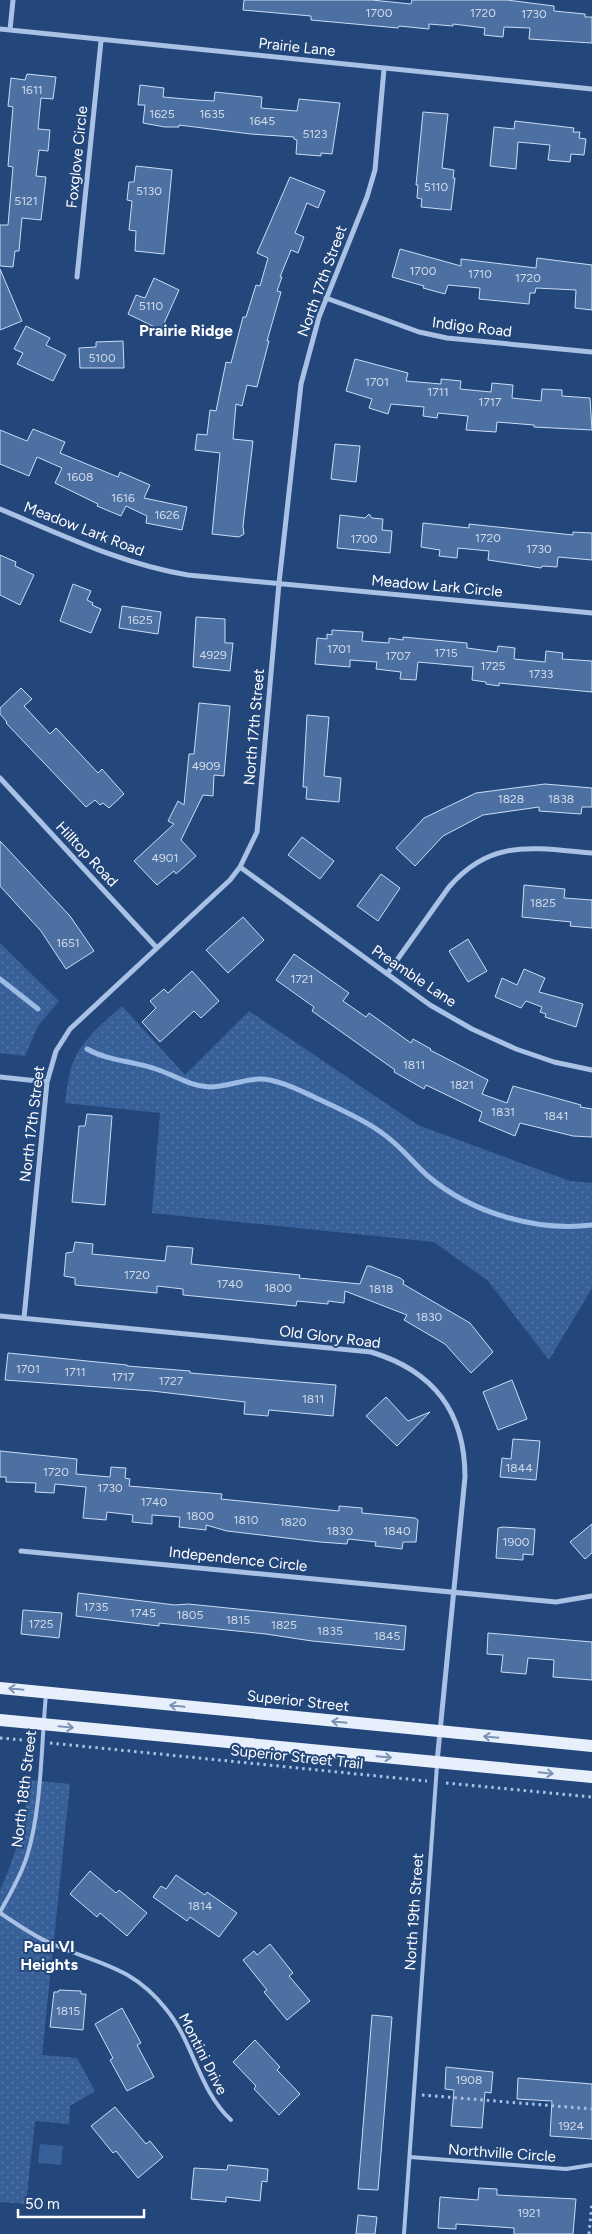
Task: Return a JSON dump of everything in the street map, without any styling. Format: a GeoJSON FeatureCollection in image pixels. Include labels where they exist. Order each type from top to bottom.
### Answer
{"type":"FeatureCollection","features":[{"type":"Feature","properties":{"kind":"main road","name":"Superior Street"},"geometry":{"type":"LineString","coordinates":[[0,1688],[592,1746]]}},
{"type":"Feature","properties":{"kind":"main road"},"geometry":{"type":"LineString","coordinates":[[0,1720],[592,1777]]}},
{"type":"Feature","properties":{"kind":"street"},"geometry":{"type":"LineString","coordinates":[[10,30],[13,0]]}},
{"type":"Feature","properties":{"kind":"street","name":"Prairie Lane"},"geometry":{"type":"LineString","coordinates":[[0,29],[101,41],[592,89]]}},
{"type":"Feature","properties":{"kind":"street","name":"Foxglove Circle"},"geometry":{"type":"LineString","coordinates":[[77,277],[101,41]]}},
{"type":"Feature","properties":{"kind":"street","name":"North 17th Street"},"geometry":{"type":"LineString","coordinates":[[24,1318],[47,1082],[56,1051],[70,1029],[230,880],[240,867],[252,844],[259,818],[279,584],[301,384],[326,298],[367,197],[375,170],[384,69]]}},
{"type":"Feature","properties":{"kind":"street","name":"Indigo Road"},"geometry":{"type":"LineString","coordinates":[[326,298],[419,332],[447,338],[592,352]]}},
{"type":"Feature","properties":{"kind":"street","name":"Meadow Lark Road"},"geometry":{"type":"LineString","coordinates":[[0,510],[120,559],[155,569],[279,584]]}},
{"type":"Feature","properties":{"kind":"street","name":"Meadow Lark Circle"},"geometry":{"type":"LineString","coordinates":[[279,584],[592,613]]}},
{"type":"Feature","properties":{"kind":"street","name":"Hilltop Road"},"geometry":{"type":"LineString","coordinates":[[0,778],[157,948]]}},
{"type":"Feature","properties":{"kind":"street"},"geometry":{"type":"LineString","coordinates":[[387,974],[449,887],[460,874],[481,859],[496,852],[525,848],[592,853]]}},
{"type":"Feature","properties":{"kind":"street","name":"Preamble Lane"},"geometry":{"type":"LineString","coordinates":[[240,867],[430,1005],[472,1029],[516,1048],[554,1062],[592,1070]]}},
{"type":"Feature","properties":{"kind":"street"},"geometry":{"type":"LineString","coordinates":[[0,1077],[47,1082]]}},
{"type":"Feature","properties":{"kind":"street","name":"Old Glory Road"},"geometry":{"type":"LineString","coordinates":[[0,1316],[371,1352],[391,1358],[410,1368],[427,1380],[441,1396],[452,1414],[460,1433],[465,1455],[465,1477],[453,1593]]}},
{"type":"Feature","properties":{"kind":"street","name":"Independence Circle"},"geometry":{"type":"LineString","coordinates":[[21,1551],[556,1602],[592,1596]]}},
{"type":"Feature","properties":{"kind":"street","name":"North 19th Street"},"geometry":{"type":"LineString","coordinates":[[437,1762],[453,1593]]}},
{"type":"Feature","properties":{"kind":"lane","name":"North 18th Street"},"geometry":{"type":"LineString","coordinates":[[0,1912],[15,1885],[27,1856],[34,1820],[46,1692]]}},
{"type":"Feature","properties":{"kind":"lane","name":"North 19th Street"},"geometry":{"type":"LineString","coordinates":[[404,2234],[437,1762]]}},
{"type":"Feature","properties":{"kind":"lane","name":"Montini Drive"},"geometry":{"type":"LineString","coordinates":[[0,1912],[36,1937],[110,1965],[150,1991],[167,2010],[180,2030],[203,2083],[214,2102],[230,2120]]}},
{"type":"Feature","properties":{"kind":"lane","name":"Northville Circle"},"geometry":{"type":"LineString","coordinates":[[410,2157],[566,2169],[592,2165]]}},
{"type":"Feature","properties":{"kind":"path","name":"Superior Street Trail"},"geometry":{"type":"LineString","coordinates":[[0,1738],[592,1797]]}},
{"type":"Feature","properties":{"kind":"path"},"geometry":{"type":"LineString","coordinates":[[414,2094],[592,2108]]}},
{"type":"Feature","properties":{"kind":"path"},"geometry":{"type":"LineString","coordinates":[[589,2234],[592,2203]]}},
{"type":"Feature","properties":{"kind":"shaded area"},"geometry":{"type":"Polygon","coordinates":[[[0,943],[59,1001],[38,1026],[25,1056],[0,1053],[0,943]]]}},
{"type":"Feature","properties":{"kind":"shaded area"},"geometry":{"type":"Polygon","coordinates":[[[122,1006],[185,1075],[249,1011],[418,1125],[570,1181],[592,1183],[592,1288],[549,1360],[488,1281],[434,1242],[152,1213],[160,1113],[65,1103],[72,1065],[76,1056],[93,1032],[122,1006]]]}},
{"type":"Feature","properties":{"kind":"shaded area"},"geometry":{"type":"Polygon","coordinates":[[[29,1780],[70,1784],[42,2055],[77,2058],[95,2091],[70,2106],[69,2124],[35,2121],[26,2204],[0,2202],[0,1890],[19,1836],[29,1780]]]}},
{"type":"Feature","properties":{"kind":"shaded area"},"geometry":{"type":"Polygon","coordinates":[[[40,2144],[63,2146],[61,2165],[38,2163],[40,2144]]]}},
{"type":"Feature","properties":{"kind":"building"},"geometry":{"type":"Polygon","coordinates":[[[244,0],[372,0],[411,4],[412,0],[507,0],[554,6],[554,11],[585,14],[585,17],[592,17],[592,43],[529,39],[530,28],[504,27],[503,37],[484,35],[485,28],[453,24],[453,26],[429,24],[429,29],[311,20],[311,16],[243,10],[244,0]]]}},
{"type":"Feature","properties":{"kind":"building"},"geometry":{"type":"Polygon","coordinates":[[[27,74],[56,77],[53,99],[41,98],[38,129],[50,130],[48,151],[39,150],[36,176],[46,177],[41,220],[22,218],[19,251],[15,251],[13,267],[0,266],[0,225],[8,225],[13,167],[8,166],[13,107],[8,106],[11,78],[25,80],[27,74]]]}},
{"type":"Feature","properties":{"kind":"building"},"geometry":{"type":"Polygon","coordinates":[[[140,85],[164,88],[163,97],[214,101],[215,92],[262,97],[261,108],[297,111],[299,99],[340,103],[332,154],[321,153],[321,156],[296,154],[297,140],[294,137],[179,125],[179,127],[165,127],[143,123],[145,105],[138,105],[140,85]]]}},
{"type":"Feature","properties":{"kind":"building"},"geometry":{"type":"Polygon","coordinates":[[[423,112],[448,114],[442,168],[454,170],[453,178],[455,178],[451,210],[421,207],[422,199],[417,198],[418,185],[416,185],[423,112]]]}},
{"type":"Feature","properties":{"kind":"building"},"geometry":{"type":"Polygon","coordinates":[[[515,121],[574,128],[573,132],[580,132],[579,138],[586,139],[584,155],[571,154],[570,162],[548,160],[550,145],[518,142],[516,169],[490,166],[494,127],[514,129],[515,121]]]}},
{"type":"Feature","properties":{"kind":"building"},"geometry":{"type":"Polygon","coordinates":[[[136,166],[172,170],[164,254],[135,251],[136,231],[129,230],[132,201],[127,200],[129,182],[134,182],[136,166]]]}},
{"type":"Feature","properties":{"kind":"building"},"geometry":{"type":"Polygon","coordinates":[[[290,177],[325,191],[318,208],[307,203],[295,233],[304,237],[298,253],[291,250],[280,277],[282,277],[277,291],[281,292],[267,341],[269,341],[257,387],[247,385],[242,406],[236,404],[233,439],[253,441],[243,526],[244,534],[239,537],[212,534],[220,453],[195,450],[197,434],[207,435],[210,410],[216,411],[226,362],[231,363],[243,317],[246,317],[256,285],[260,286],[268,258],[257,253],[290,177]]]}},
{"type":"Feature","properties":{"kind":"building"},"geometry":{"type":"Polygon","coordinates":[[[400,249],[461,266],[461,259],[536,268],[537,258],[592,265],[592,310],[575,308],[576,290],[536,288],[535,293],[530,293],[529,304],[479,299],[480,288],[448,285],[445,294],[423,288],[424,286],[392,277],[400,249]]]}},
{"type":"Feature","properties":{"kind":"building"},"geometry":{"type":"Polygon","coordinates":[[[0,269],[22,321],[0,330],[0,269]]]}},
{"type":"Feature","properties":{"kind":"building"},"geometry":{"type":"Polygon","coordinates":[[[154,278],[179,290],[161,330],[128,314],[136,295],[145,298],[154,278]]]}},
{"type":"Feature","properties":{"kind":"building"},"geometry":{"type":"Polygon","coordinates":[[[26,326],[50,338],[46,345],[66,355],[53,381],[17,364],[23,353],[14,349],[26,326]]]}},
{"type":"Feature","properties":{"kind":"building"},"geometry":{"type":"Polygon","coordinates":[[[123,341],[124,368],[80,368],[79,348],[96,347],[96,342],[123,341]]]}},
{"type":"Feature","properties":{"kind":"building"},"geometry":{"type":"Polygon","coordinates":[[[355,359],[408,373],[406,381],[441,384],[441,379],[461,381],[460,389],[491,392],[492,383],[513,385],[512,398],[541,401],[542,389],[562,390],[562,396],[590,398],[592,430],[534,427],[534,425],[497,422],[496,432],[466,430],[468,416],[438,413],[437,418],[423,416],[424,407],[391,404],[388,414],[369,408],[372,399],[346,391],[355,359]]]}},
{"type":"Feature","properties":{"kind":"building"},"geometry":{"type":"Polygon","coordinates":[[[33,429],[65,442],[60,453],[118,477],[120,472],[150,485],[144,498],[187,507],[182,530],[146,523],[147,516],[126,506],[121,516],[97,506],[98,504],[55,483],[62,468],[37,457],[29,476],[0,464],[0,430],[27,441],[33,429]]]}},
{"type":"Feature","properties":{"kind":"building"},"geometry":{"type":"Polygon","coordinates":[[[335,444],[360,446],[356,482],[331,479],[335,444]]]}},
{"type":"Feature","properties":{"kind":"building"},"geometry":{"type":"Polygon","coordinates":[[[369,514],[372,518],[383,519],[382,530],[392,531],[390,553],[337,548],[340,515],[365,518],[369,514]]]}},
{"type":"Feature","properties":{"kind":"building"},"geometry":{"type":"Polygon","coordinates":[[[423,523],[469,528],[469,524],[573,535],[573,532],[592,533],[592,560],[558,557],[557,567],[542,566],[541,568],[488,560],[489,551],[458,548],[457,558],[439,556],[440,550],[421,547],[423,523]]]}},
{"type":"Feature","properties":{"kind":"building"},"geometry":{"type":"Polygon","coordinates":[[[0,555],[16,562],[15,566],[34,575],[20,605],[0,595],[0,555]]]}},
{"type":"Feature","properties":{"kind":"building"},"geometry":{"type":"Polygon","coordinates":[[[73,584],[91,591],[87,600],[93,603],[92,605],[101,609],[91,633],[60,621],[73,584]]]}},
{"type":"Feature","properties":{"kind":"building"},"geometry":{"type":"Polygon","coordinates":[[[122,606],[161,612],[158,634],[119,628],[122,606]]]}},
{"type":"Feature","properties":{"kind":"building"},"geometry":{"type":"Polygon","coordinates":[[[196,617],[225,619],[225,643],[233,643],[230,671],[193,667],[196,617]]]}},
{"type":"Feature","properties":{"kind":"building"},"geometry":{"type":"Polygon","coordinates":[[[332,630],[363,632],[362,641],[389,643],[389,638],[403,640],[403,637],[467,643],[467,648],[497,652],[498,646],[515,648],[514,659],[545,662],[546,651],[563,653],[562,659],[592,661],[592,692],[499,683],[499,686],[486,684],[486,682],[472,680],[473,667],[418,662],[416,680],[400,679],[401,672],[376,669],[377,662],[350,660],[350,667],[315,664],[317,638],[327,639],[327,634],[332,635],[332,630]]]}},
{"type":"Feature","properties":{"kind":"building"},"geometry":{"type":"Polygon","coordinates":[[[21,688],[32,699],[24,706],[50,734],[56,728],[98,773],[102,769],[124,794],[109,808],[103,803],[100,805],[95,800],[86,807],[6,723],[0,714],[0,708],[21,688]]]}},
{"type":"Feature","properties":{"kind":"building"},"geometry":{"type":"Polygon","coordinates":[[[199,703],[230,706],[224,776],[214,775],[213,796],[203,795],[181,840],[196,856],[176,874],[174,871],[157,885],[134,861],[174,824],[168,821],[178,801],[184,805],[189,754],[194,754],[199,703]]]}},
{"type":"Feature","properties":{"kind":"building"},"geometry":{"type":"Polygon","coordinates":[[[307,715],[329,717],[324,776],[341,778],[339,802],[306,799],[307,787],[303,787],[307,715]]]}},
{"type":"Feature","properties":{"kind":"building"},"geometry":{"type":"Polygon","coordinates":[[[545,784],[592,788],[592,807],[582,807],[581,814],[539,811],[539,807],[483,815],[443,836],[415,866],[396,848],[424,818],[476,793],[545,784]]]}},
{"type":"Feature","properties":{"kind":"building"},"geometry":{"type":"Polygon","coordinates":[[[302,837],[334,861],[320,879],[288,855],[302,837]]]}},
{"type":"Feature","properties":{"kind":"building"},"geometry":{"type":"Polygon","coordinates":[[[0,841],[70,916],[94,951],[66,969],[41,931],[0,886],[0,841]]]}},
{"type":"Feature","properties":{"kind":"building"},"geometry":{"type":"Polygon","coordinates":[[[381,874],[400,888],[378,921],[357,906],[381,874]]]}},
{"type":"Feature","properties":{"kind":"building"},"geometry":{"type":"Polygon","coordinates":[[[524,885],[565,889],[564,898],[592,900],[592,928],[570,926],[571,922],[522,917],[524,885]]]}},
{"type":"Feature","properties":{"kind":"building"},"geometry":{"type":"Polygon","coordinates":[[[243,917],[264,940],[228,973],[206,950],[243,917]]]}},
{"type":"Feature","properties":{"kind":"building"},"geometry":{"type":"Polygon","coordinates":[[[468,939],[487,971],[468,982],[449,951],[468,939]]]}},
{"type":"Feature","properties":{"kind":"building"},"geometry":{"type":"Polygon","coordinates":[[[294,954],[349,993],[343,1001],[366,1017],[369,1013],[411,1043],[413,1039],[488,1080],[482,1094],[507,1103],[513,1086],[592,1109],[592,1137],[573,1136],[520,1123],[515,1136],[479,1121],[482,1112],[426,1085],[424,1089],[394,1072],[395,1070],[312,1011],[314,1007],[276,980],[294,954]]]}},
{"type":"Feature","properties":{"kind":"building"},"geometry":{"type":"Polygon","coordinates":[[[524,969],[545,978],[539,992],[583,1004],[576,1027],[545,1017],[546,1014],[540,1012],[542,1007],[526,1001],[521,1008],[495,997],[502,978],[517,985],[524,969]]]}},
{"type":"Feature","properties":{"kind":"building"},"geometry":{"type":"Polygon","coordinates":[[[192,971],[219,1001],[201,1018],[194,1011],[160,1042],[142,1022],[156,1008],[150,1001],[164,989],[168,993],[192,971]]]}},
{"type":"Feature","properties":{"kind":"building"},"geometry":{"type":"Polygon","coordinates":[[[87,1114],[112,1116],[105,1205],[72,1202],[79,1126],[85,1126],[87,1114]]]}},
{"type":"Feature","properties":{"kind":"building"},"geometry":{"type":"Polygon","coordinates":[[[75,1242],[93,1244],[92,1254],[165,1261],[167,1246],[193,1248],[191,1264],[300,1275],[299,1278],[360,1284],[367,1266],[370,1266],[400,1278],[404,1281],[403,1284],[470,1323],[493,1352],[471,1373],[445,1344],[404,1320],[407,1315],[345,1291],[344,1303],[328,1301],[328,1304],[297,1301],[296,1306],[183,1295],[183,1289],[157,1286],[157,1293],[75,1285],[75,1278],[64,1276],[66,1253],[73,1252],[75,1242]]]}},
{"type":"Feature","properties":{"kind":"building"},"geometry":{"type":"Polygon","coordinates":[[[8,1353],[190,1371],[190,1373],[336,1385],[333,1416],[269,1410],[268,1416],[244,1414],[245,1402],[152,1391],[5,1380],[8,1353]]]}},
{"type":"Feature","properties":{"kind":"building"},"geometry":{"type":"Polygon","coordinates":[[[512,1380],[527,1419],[498,1430],[483,1392],[512,1380]]]}},
{"type":"Feature","properties":{"kind":"building"},"geometry":{"type":"Polygon","coordinates":[[[386,1397],[408,1421],[430,1412],[397,1446],[366,1416],[386,1397]]]}},
{"type":"Feature","properties":{"kind":"building"},"geometry":{"type":"Polygon","coordinates":[[[513,1439],[540,1441],[536,1480],[500,1477],[502,1458],[511,1459],[513,1439]]]}},
{"type":"Feature","properties":{"kind":"building"},"geometry":{"type":"Polygon","coordinates":[[[0,1451],[77,1459],[76,1474],[110,1477],[111,1467],[126,1468],[125,1478],[130,1479],[129,1486],[222,1494],[221,1499],[339,1511],[339,1506],[362,1508],[362,1513],[415,1518],[418,1520],[416,1542],[403,1542],[402,1549],[375,1546],[376,1542],[348,1539],[347,1544],[227,1531],[206,1525],[206,1530],[179,1527],[180,1517],[152,1515],[152,1524],[132,1522],[133,1515],[107,1512],[106,1520],[83,1518],[86,1487],[55,1484],[54,1493],[35,1492],[36,1483],[6,1482],[6,1477],[0,1477],[0,1451]]]}},
{"type":"Feature","properties":{"kind":"building"},"geometry":{"type":"Polygon","coordinates":[[[592,1524],[592,1553],[585,1559],[570,1542],[592,1524]]]}},
{"type":"Feature","properties":{"kind":"building"},"geometry":{"type":"Polygon","coordinates":[[[498,1528],[535,1529],[533,1555],[523,1554],[523,1560],[496,1558],[498,1528]]]}},
{"type":"Feature","properties":{"kind":"building"},"geometry":{"type":"Polygon","coordinates":[[[78,1593],[175,1605],[188,1604],[406,1626],[404,1650],[312,1641],[266,1634],[159,1623],[159,1626],[76,1616],[78,1593]]]}},
{"type":"Feature","properties":{"kind":"building"},"geometry":{"type":"Polygon","coordinates":[[[23,1610],[62,1613],[59,1638],[21,1634],[23,1610]]]}},
{"type":"Feature","properties":{"kind":"building"},"geometry":{"type":"Polygon","coordinates":[[[488,1633],[592,1642],[592,1680],[553,1677],[554,1660],[528,1658],[526,1674],[501,1672],[503,1655],[487,1654],[488,1633]]]}},
{"type":"Feature","properties":{"kind":"building"},"geometry":{"type":"Polygon","coordinates":[[[90,1871],[116,1893],[119,1890],[147,1913],[127,1936],[100,1913],[97,1917],[70,1894],[90,1871]]]}},
{"type":"Feature","properties":{"kind":"building"},"geometry":{"type":"Polygon","coordinates":[[[176,1875],[205,1895],[207,1892],[237,1913],[219,1937],[190,1917],[187,1921],[153,1897],[161,1886],[166,1889],[176,1875]]]}},
{"type":"Feature","properties":{"kind":"building"},"geometry":{"type":"Polygon","coordinates":[[[270,1944],[293,1973],[289,1976],[310,2001],[287,2020],[264,1992],[267,1990],[243,1960],[254,1951],[257,1955],[270,1944]]]}},
{"type":"Feature","properties":{"kind":"building"},"geometry":{"type":"Polygon","coordinates":[[[59,1990],[81,1991],[81,1994],[86,1994],[83,2030],[50,2027],[54,1992],[59,1990]]]}},
{"type":"Feature","properties":{"kind":"building"},"geometry":{"type":"Polygon","coordinates":[[[122,2008],[141,2043],[137,2045],[154,2077],[127,2091],[110,2060],[113,2058],[95,2024],[122,2008]]]}},
{"type":"Feature","properties":{"kind":"building"},"geometry":{"type":"Polygon","coordinates":[[[372,2015],[392,2017],[378,2190],[358,2189],[372,2015]]]}},
{"type":"Feature","properties":{"kind":"building"},"geometry":{"type":"Polygon","coordinates":[[[255,2040],[280,2067],[277,2070],[300,2094],[279,2115],[254,2089],[256,2086],[233,2062],[255,2040]]]}},
{"type":"Feature","properties":{"kind":"building"},"geometry":{"type":"Polygon","coordinates":[[[446,2067],[493,2072],[491,2093],[485,2092],[482,2128],[451,2126],[454,2090],[445,2089],[446,2067]]]}},
{"type":"Feature","properties":{"kind":"building"},"geometry":{"type":"Polygon","coordinates":[[[518,2078],[592,2084],[592,2139],[550,2136],[552,2101],[517,2099],[518,2078]]]}},
{"type":"Feature","properties":{"kind":"building"},"geometry":{"type":"Polygon","coordinates":[[[115,2107],[146,2144],[150,2141],[163,2157],[138,2178],[116,2151],[113,2153],[91,2126],[115,2107]]]}},
{"type":"Feature","properties":{"kind":"building"},"geometry":{"type":"Polygon","coordinates":[[[228,2165],[268,2169],[267,2182],[262,2181],[260,2201],[226,2197],[226,2202],[191,2199],[194,2168],[227,2170],[228,2165]]]}},
{"type":"Feature","properties":{"kind":"building"},"geometry":{"type":"Polygon","coordinates":[[[479,2188],[497,2189],[497,2195],[576,2199],[573,2234],[514,2234],[514,2228],[456,2224],[456,2229],[438,2228],[440,2197],[478,2200],[479,2188]]]}},
{"type":"Feature","properties":{"kind":"building"},"geometry":{"type":"Polygon","coordinates":[[[358,2215],[377,2217],[375,2234],[356,2234],[358,2215]]]}},
{"type":"Feature","properties":{"kind":"waterway"},"geometry":{"type":"LineString","coordinates":[[0,979],[38,1009]]}},
{"type":"Feature","properties":{"kind":"waterway"},"geometry":{"type":"LineString","coordinates":[[87,1049],[103,1056],[147,1066],[202,1086],[215,1087],[258,1079],[285,1084],[348,1113],[375,1128],[395,1143],[429,1177],[465,1201],[506,1217],[549,1226],[592,1225]]}},
{"type":"Feature","properties":{"kind":"district","name":"Prairie Ridge"},"geometry":{"type":"Point","coordinates":[186,330]}},
{"type":"Feature","properties":{"kind":"district","name":"Paul VI Heights"},"geometry":{"type":"Point","coordinates":[49,1955]}}]}
